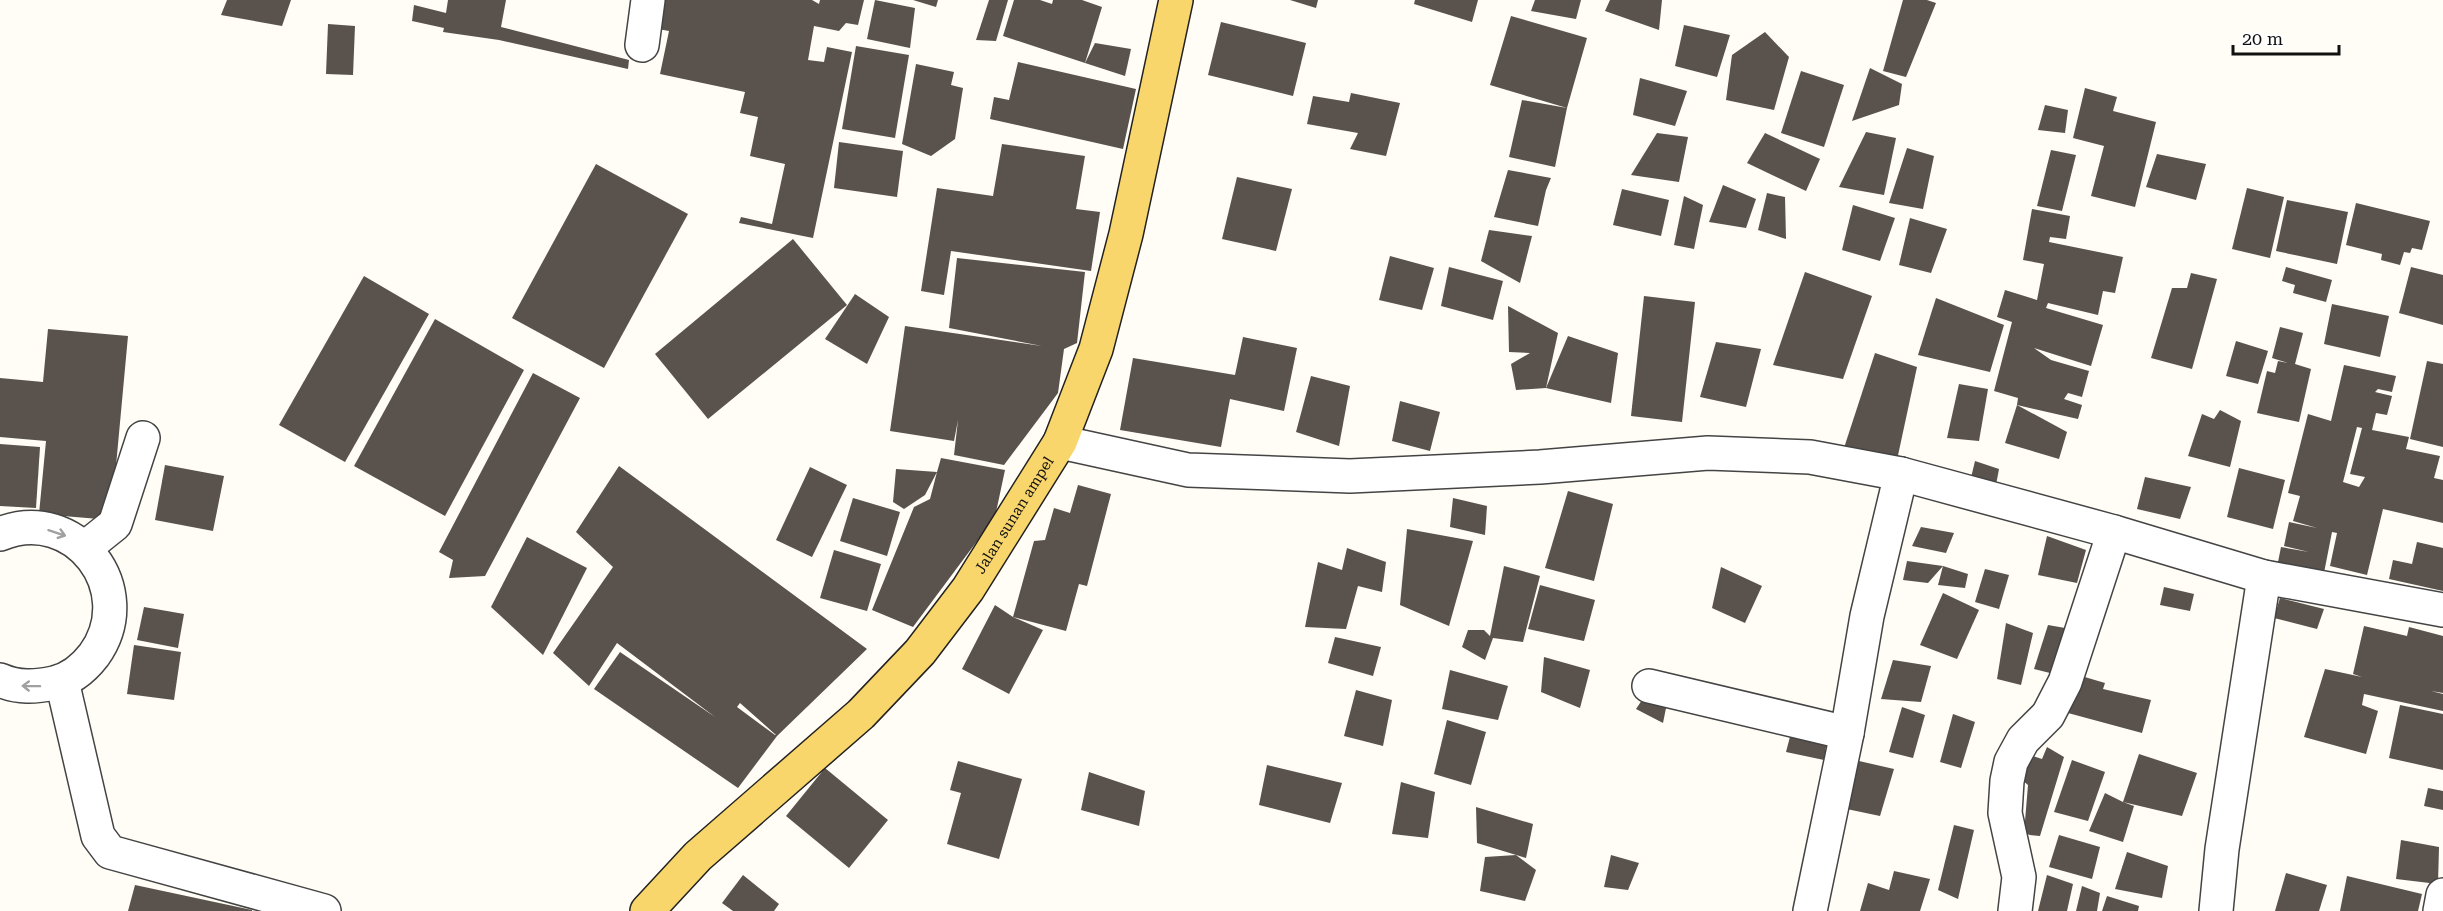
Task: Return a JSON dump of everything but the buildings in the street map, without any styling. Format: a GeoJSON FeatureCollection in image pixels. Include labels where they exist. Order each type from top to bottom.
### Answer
{"type":"FeatureCollection","features":[{"type":"Feature","properties":{"kind":"main road","name":"Jalan sunan ampel"},"geometry":{"type":"LineString","coordinates":[[647,911],[699,856],[861,714],[920,652],[968,589],[1012,515],[1060,442],[1096,349],[1126,234],[1176,0]]}},
{"type":"Feature","properties":{"kind":"street"},"geometry":{"type":"LineString","coordinates":[[642,45],[648,0]]}},
{"type":"Feature","properties":{"kind":"street"},"geometry":{"type":"LineString","coordinates":[[84,548],[115,524],[143,438]]}},
{"type":"Feature","properties":{"kind":"street"},"geometry":{"type":"LineString","coordinates":[[1060,442],[1188,470],[1350,476],[1450,472],[1708,453],[1810,457],[1901,474],[2114,532],[2264,577],[2443,610]]}},
{"type":"Feature","properties":{"kind":"street"},"geometry":{"type":"LineString","coordinates":[[1810,911],[1847,733],[1867,616],[1901,474]]}},
{"type":"Feature","properties":{"kind":"street"},"geometry":{"type":"LineString","coordinates":[[0,680],[10,685],[36,687],[62,681],[85,667],[101,646],[109,621],[109,594],[106,585],[100,569],[84,548],[62,533],[36,527],[3,531]]}},
{"type":"Feature","properties":{"kind":"street"},"geometry":{"type":"LineString","coordinates":[[2015,911],[2019,877],[2005,813],[2011,762],[2024,740],[2048,715],[2065,682],[2114,532]]}},
{"type":"Feature","properties":{"kind":"street"},"geometry":{"type":"LineString","coordinates":[[2216,911],[2223,849],[2264,577]]}},
{"type":"Feature","properties":{"kind":"street"},"geometry":{"type":"LineString","coordinates":[[62,681],[98,836],[110,852],[324,911]]}},
{"type":"Feature","properties":{"kind":"street"},"geometry":{"type":"LineString","coordinates":[[1649,686],[1847,733]]}},
{"type":"Feature","properties":{"kind":"street"},"geometry":{"type":"LineString","coordinates":[[2440,911],[2443,895]]}}]}
